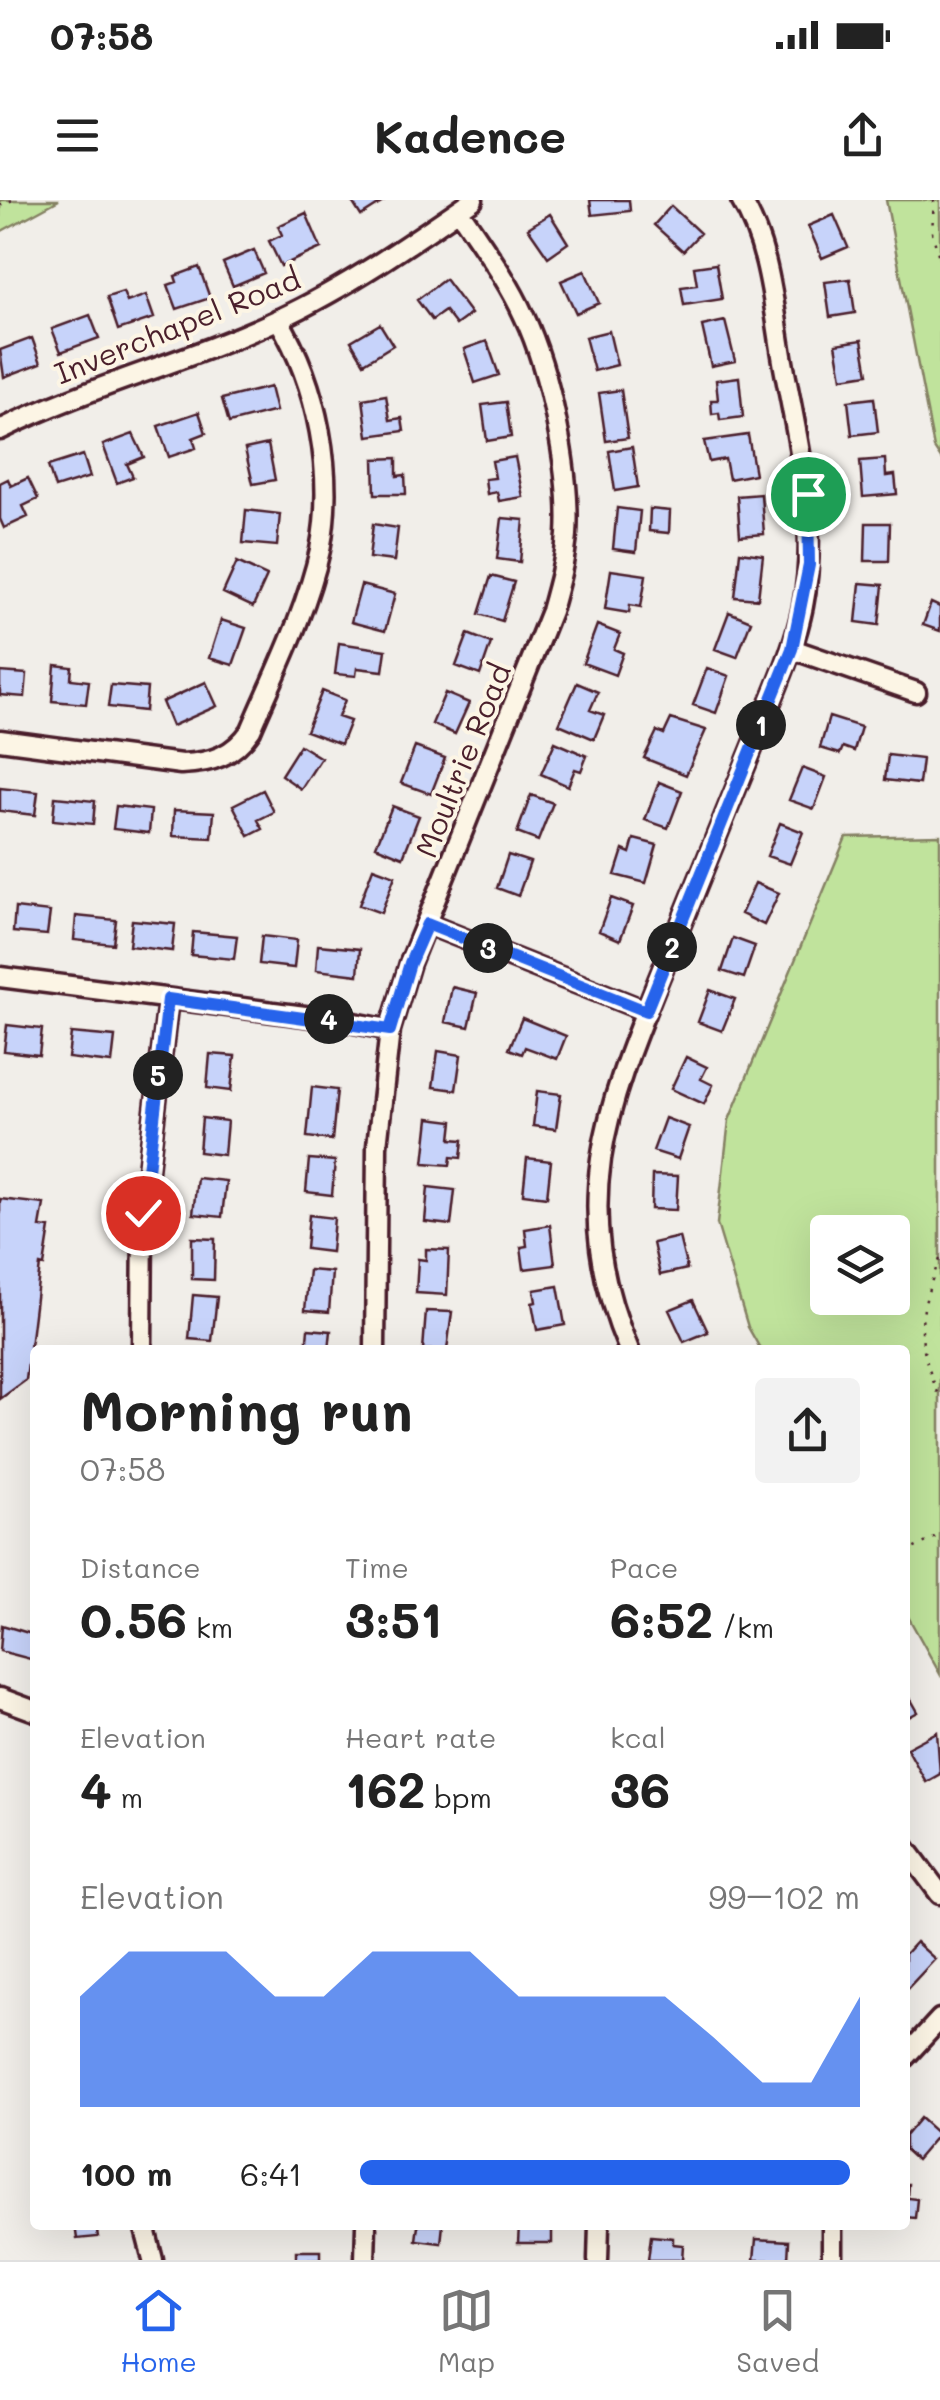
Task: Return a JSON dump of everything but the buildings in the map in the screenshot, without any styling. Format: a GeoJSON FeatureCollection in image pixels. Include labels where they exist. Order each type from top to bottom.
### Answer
{"type":"FeatureCollection","features":[{"type":"Feature","properties":{"kind":"street"},"geometry":{"type":"LineString","coordinates":[[627,1345],[604,1278],[599,1244],[598,1177],[614,1096],[792,649],[809,565],[808,494],[762,249],[741,200]]}},
{"type":"Feature","properties":{"kind":"street","name":"Inverchapel Road"},"geometry":{"type":"LineString","coordinates":[[0,430],[278,320],[338,287],[466,205]]}},
{"type":"Feature","properties":{"kind":"street","name":"Moultrie Road"},"geometry":{"type":"LineString","coordinates":[[375,1345],[377,1146],[390,1030],[410,963],[551,611],[567,532],[564,476],[538,351],[512,291],[466,205]]}},
{"type":"Feature","properties":{"kind":"street"},"geometry":{"type":"LineString","coordinates":[[0,740],[181,764],[221,758],[243,741],[312,578],[324,525],[324,472],[312,400],[300,359],[278,320]]}},
{"type":"Feature","properties":{"kind":"street"},"geometry":{"type":"LineString","coordinates":[[792,649],[916,692]]}},
{"type":"Feature","properties":{"kind":"street"},"geometry":{"type":"LineString","coordinates":[[427,924],[646,1011]]}},
{"type":"Feature","properties":{"kind":"street"},"geometry":{"type":"LineString","coordinates":[[0,977],[390,1030]]}},
{"type":"Feature","properties":{"kind":"street"},"geometry":{"type":"LineString","coordinates":[[142,1345],[143,1213],[168,999]]}},
{"type":"Feature","properties":{"kind":"street"},"geometry":{"type":"LineString","coordinates":[[0,1698],[30,1708]]}},
{"type":"Feature","properties":{"kind":"street"},"geometry":{"type":"LineString","coordinates":[[910,1854],[940,1894]]}},
{"type":"Feature","properties":{"kind":"street"},"geometry":{"type":"LineString","coordinates":[[910,2051],[940,2019]]}},
{"type":"Feature","properties":{"kind":"street"},"geometry":{"type":"LineString","coordinates":[[145,2230],[153,2260]]}},
{"type":"Feature","properties":{"kind":"street"},"geometry":{"type":"LineString","coordinates":[[365,2260],[366,2230]]}},
{"type":"Feature","properties":{"kind":"street"},"geometry":{"type":"LineString","coordinates":[[598,2230],[598,2260]]}},
{"type":"Feature","properties":{"kind":"street"},"geometry":{"type":"LineString","coordinates":[[832,2230],[832,2260]]}},
{"type":"Feature","properties":{"kind":"path"},"geometry":{"type":"LineString","coordinates":[[0,205],[13,200]]}},
{"type":"Feature","properties":{"kind":"path"},"geometry":{"type":"LineString","coordinates":[[934,200],[932,232],[940,261]]}},
{"type":"Feature","properties":{"kind":"path"},"geometry":{"type":"LineString","coordinates":[[940,1259],[920,1336],[922,1353],[940,1397]]}},
{"type":"Feature","properties":{"kind":"path"},"geometry":{"type":"LineString","coordinates":[[910,1551],[940,1534]]}},
{"type":"Feature","properties":{"kind":"green space"},"geometry":{"type":"Polygon","coordinates":[[[0,200],[59,200],[0,232],[0,200]]]}},
{"type":"Feature","properties":{"kind":"green space"},"geometry":{"type":"Polygon","coordinates":[[[886,200],[940,200],[940,457],[934,448],[886,200]]]}},
{"type":"Feature","properties":{"kind":"green space"},"geometry":{"type":"Polygon","coordinates":[[[940,835],[940,1674],[910,1620],[910,1345],[758,1345],[748,1327],[717,1224],[729,1120],[846,837],[940,835]]]}},
{"type":"Feature","properties":{"kind":"route"},"geometry":{"type":"LineString","coordinates":[[143,1213],[168,999],[390,1030],[410,963],[427,924],[646,1011],[792,649],[809,565],[808,494]]}}]}
